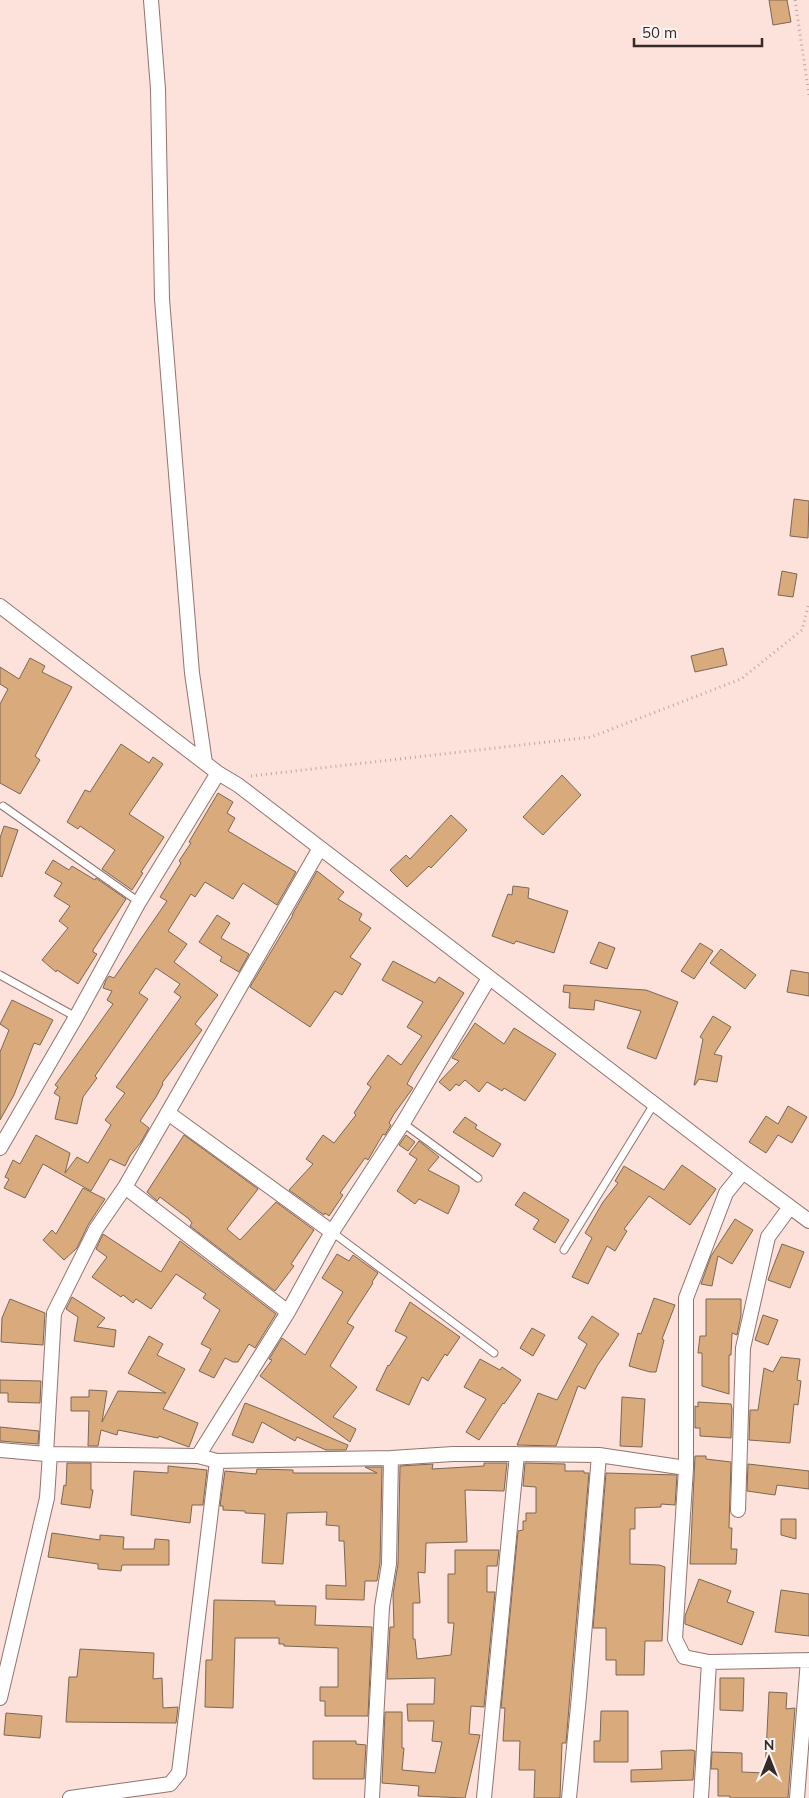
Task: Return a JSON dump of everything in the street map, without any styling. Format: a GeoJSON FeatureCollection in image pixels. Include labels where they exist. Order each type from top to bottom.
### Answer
{"type":"FeatureCollection","features":[{"type":"Feature","properties":{"kind":"street"},"geometry":{"type":"LineString","coordinates":[[151,0],[158,89],[162,299],[192,673],[205,763]]}},
{"type":"Feature","properties":{"kind":"street"},"geometry":{"type":"LineString","coordinates":[[0,606],[218,773],[238,785],[743,1172],[809,1220]]}},
{"type":"Feature","properties":{"kind":"street"},"geometry":{"type":"LineString","coordinates":[[0,1148],[76,1017],[139,902],[218,773]]}},
{"type":"Feature","properties":{"kind":"street"},"geometry":{"type":"LineString","coordinates":[[0,1698],[47,1498],[54,1313],[96,1230],[125,1187],[320,848]]}},
{"type":"Feature","properties":{"kind":"street"},"geometry":{"type":"LineString","coordinates":[[198,1456],[288,1312],[332,1232],[404,1123],[489,978]]}},
{"type":"Feature","properties":{"kind":"street"},"geometry":{"type":"LineString","coordinates":[[168,1113],[332,1232]]}},
{"type":"Feature","properties":{"kind":"street"},"geometry":{"type":"LineString","coordinates":[[743,1172],[726,1193],[686,1298],[686,1468],[675,1639],[684,1657],[710,1662],[809,1660],[797,1798]]}},
{"type":"Feature","properties":{"kind":"street"},"geometry":{"type":"LineString","coordinates":[[125,1187],[288,1312]]}},
{"type":"Feature","properties":{"kind":"street"},"geometry":{"type":"LineString","coordinates":[[738,1510],[743,1348],[768,1237],[790,1207]]}},
{"type":"Feature","properties":{"kind":"street"},"geometry":{"type":"LineString","coordinates":[[0,1450],[48,1453],[198,1456],[217,1461],[391,1458],[454,1454],[599,1455],[686,1468]]}},
{"type":"Feature","properties":{"kind":"street"},"geometry":{"type":"LineString","coordinates":[[484,1798],[518,1454]]}},
{"type":"Feature","properties":{"kind":"street"},"geometry":{"type":"LineString","coordinates":[[569,1798],[599,1455]]}},
{"type":"Feature","properties":{"kind":"street"},"geometry":{"type":"LineString","coordinates":[[372,1798],[382,1607],[390,1564],[391,1458]]}},
{"type":"Feature","properties":{"kind":"street"},"geometry":{"type":"LineString","coordinates":[[70,1798],[170,1784],[179,1773],[217,1461]]}},
{"type":"Feature","properties":{"kind":"street"},"geometry":{"type":"LineString","coordinates":[[701,1798],[710,1662]]}},
{"type":"Feature","properties":{"kind":"lane"},"geometry":{"type":"LineString","coordinates":[[3,806],[139,902]]}},
{"type":"Feature","properties":{"kind":"lane"},"geometry":{"type":"LineString","coordinates":[[0,975],[76,1017]]}},
{"type":"Feature","properties":{"kind":"lane"},"geometry":{"type":"LineString","coordinates":[[564,1250],[654,1104]]}},
{"type":"Feature","properties":{"kind":"lane"},"geometry":{"type":"LineString","coordinates":[[404,1123],[478,1178]]}},
{"type":"Feature","properties":{"kind":"lane"},"geometry":{"type":"LineString","coordinates":[[332,1232],[494,1353]]}},
{"type":"Feature","properties":{"kind":"path"},"geometry":{"type":"LineString","coordinates":[[795,0],[809,95]]}},
{"type":"Feature","properties":{"kind":"path"},"geometry":{"type":"LineString","coordinates":[[238,785],[252,776],[591,737],[741,679],[802,630],[809,603]]}},
{"type":"Feature","properties":{"kind":"building"},"geometry":{"type":"Polygon","coordinates":[[[769,0],[787,0],[791,22],[773,25],[769,0]]]}},
{"type":"Feature","properties":{"kind":"building"},"geometry":{"type":"Polygon","coordinates":[[[794,499],[809,501],[808,538],[790,536],[794,499]]]}},
{"type":"Feature","properties":{"kind":"building"},"geometry":{"type":"Polygon","coordinates":[[[782,571],[797,574],[793,597],[778,595],[782,571]]]}},
{"type":"Feature","properties":{"kind":"building"},"geometry":{"type":"Polygon","coordinates":[[[723,648],[727,665],[695,672],[691,656],[723,648]]]}},
{"type":"Feature","properties":{"kind":"building"},"geometry":{"type":"Polygon","coordinates":[[[30,658],[45,666],[42,672],[72,687],[35,756],[40,760],[20,794],[0,783],[0,704],[8,689],[0,684],[0,667],[19,679],[30,658]]]}},
{"type":"Feature","properties":{"kind":"building"},"geometry":{"type":"Polygon","coordinates":[[[121,744],[149,763],[153,757],[163,764],[129,814],[164,837],[141,872],[143,873],[132,890],[102,869],[115,850],[80,826],[78,829],[67,822],[85,790],[90,792],[121,744]]]}},
{"type":"Feature","properties":{"kind":"building"},"geometry":{"type":"Polygon","coordinates":[[[562,775],[581,795],[543,835],[523,817],[562,775]]]}},
{"type":"Feature","properties":{"kind":"building"},"geometry":{"type":"Polygon","coordinates":[[[218,793],[233,802],[227,813],[235,818],[228,831],[296,872],[277,905],[243,883],[233,899],[205,882],[195,897],[191,894],[168,931],[187,944],[174,962],[218,995],[195,1024],[202,1030],[162,1083],[156,1097],[140,1121],[149,1128],[125,1166],[110,1159],[91,1191],[43,1164],[25,1198],[4,1188],[9,1179],[5,1177],[13,1160],[20,1164],[36,1135],[70,1153],[65,1173],[77,1157],[88,1163],[111,1125],[105,1120],[125,1093],[116,1087],[181,997],[174,992],[180,984],[156,968],[139,993],[148,999],[95,1076],[97,1078],[83,1097],[77,1124],[55,1119],[60,1097],[54,1093],[58,1087],[55,1085],[113,1004],[107,1000],[112,991],[103,988],[106,980],[109,976],[114,978],[167,901],[160,897],[181,863],[179,861],[191,843],[189,842],[218,793]]]}},
{"type":"Feature","properties":{"kind":"building"},"geometry":{"type":"Polygon","coordinates":[[[451,815],[467,830],[431,868],[429,866],[407,887],[390,870],[406,855],[410,859],[451,815]]]}},
{"type":"Feature","properties":{"kind":"building"},"geometry":{"type":"Polygon","coordinates":[[[4,826],[18,830],[2,877],[0,876],[0,838],[4,826]]]}},
{"type":"Feature","properties":{"kind":"building"},"geometry":{"type":"Polygon","coordinates":[[[53,860],[69,870],[72,866],[95,880],[96,878],[126,899],[93,950],[97,954],[78,984],[57,970],[56,972],[42,960],[68,928],[59,921],[70,906],[54,896],[62,883],[45,873],[53,860]]]}},
{"type":"Feature","properties":{"kind":"building"},"geometry":{"type":"Polygon","coordinates":[[[317,871],[344,892],[338,899],[362,914],[359,920],[371,928],[350,957],[361,964],[342,995],[335,991],[310,1027],[250,987],[317,871]]]}},
{"type":"Feature","properties":{"kind":"building"},"geometry":{"type":"Polygon","coordinates":[[[513,886],[529,888],[528,898],[568,911],[554,953],[516,941],[514,944],[492,936],[508,894],[512,895],[513,886]]]}},
{"type":"Feature","properties":{"kind":"building"},"geometry":{"type":"Polygon","coordinates":[[[217,915],[230,923],[221,938],[249,954],[239,972],[220,961],[222,957],[199,942],[217,915]]]}},
{"type":"Feature","properties":{"kind":"building"},"geometry":{"type":"Polygon","coordinates":[[[599,942],[615,948],[607,969],[590,963],[599,942]]]}},
{"type":"Feature","properties":{"kind":"building"},"geometry":{"type":"Polygon","coordinates":[[[700,943],[713,951],[694,979],[681,971],[700,943]]]}},
{"type":"Feature","properties":{"kind":"building"},"geometry":{"type":"Polygon","coordinates":[[[721,949],[756,975],[745,989],[710,963],[721,949]]]}},
{"type":"Feature","properties":{"kind":"building"},"geometry":{"type":"Polygon","coordinates":[[[393,961],[435,983],[439,977],[464,993],[413,1073],[407,1084],[413,1088],[394,1114],[389,1123],[391,1125],[385,1135],[383,1134],[368,1160],[365,1158],[340,1193],[343,1195],[329,1216],[325,1213],[324,1215],[289,1190],[313,1164],[306,1159],[323,1135],[334,1143],[356,1115],[354,1113],[371,1087],[367,1084],[388,1055],[401,1065],[422,1036],[407,1027],[423,1002],[382,980],[393,961]]]}},
{"type":"Feature","properties":{"kind":"building"},"geometry":{"type":"Polygon","coordinates":[[[791,970],[809,973],[809,996],[787,992],[791,970]]]}},
{"type":"Feature","properties":{"kind":"building"},"geometry":{"type":"Polygon","coordinates":[[[564,985],[646,990],[678,1002],[656,1059],[627,1048],[641,1011],[595,1000],[594,1010],[569,1008],[570,993],[563,992],[564,985]]]}},
{"type":"Feature","properties":{"kind":"building"},"geometry":{"type":"Polygon","coordinates":[[[12,1000],[53,1020],[40,1045],[34,1043],[14,1095],[0,1120],[0,1052],[9,1030],[0,1024],[12,1000]]]}},
{"type":"Feature","properties":{"kind":"building"},"geometry":{"type":"Polygon","coordinates":[[[713,1016],[731,1027],[714,1054],[722,1056],[717,1082],[699,1079],[694,1085],[703,1039],[700,1037],[713,1016]]]}},
{"type":"Feature","properties":{"kind":"building"},"geometry":{"type":"Polygon","coordinates":[[[475,1023],[504,1044],[514,1028],[556,1054],[525,1101],[504,1088],[502,1091],[487,1082],[479,1092],[465,1080],[459,1086],[456,1084],[450,1091],[439,1082],[459,1061],[452,1058],[475,1023]]]}},
{"type":"Feature","properties":{"kind":"building"},"geometry":{"type":"Polygon","coordinates":[[[788,1106],[807,1117],[792,1143],[778,1135],[766,1153],[749,1142],[766,1116],[778,1124],[788,1106]]]}},
{"type":"Feature","properties":{"kind":"building"},"geometry":{"type":"Polygon","coordinates":[[[465,1117],[477,1125],[475,1128],[501,1144],[493,1157],[453,1132],[465,1117]]]}},
{"type":"Feature","properties":{"kind":"building"},"geometry":{"type":"Polygon","coordinates":[[[184,1135],[258,1189],[227,1229],[240,1240],[276,1202],[314,1230],[291,1264],[294,1266],[275,1291],[190,1226],[192,1223],[189,1219],[160,1197],[157,1201],[147,1192],[184,1135]]]}},
{"type":"Feature","properties":{"kind":"building"},"geometry":{"type":"Polygon","coordinates":[[[406,1135],[415,1142],[408,1151],[399,1145],[406,1135]]]}},
{"type":"Feature","properties":{"kind":"building"},"geometry":{"type":"Polygon","coordinates":[[[419,1141],[439,1157],[428,1170],[459,1186],[459,1191],[448,1214],[419,1199],[415,1204],[397,1191],[417,1159],[409,1154],[419,1141]]]}},
{"type":"Feature","properties":{"kind":"building"},"geometry":{"type":"Polygon","coordinates":[[[682,1165],[716,1189],[690,1225],[649,1196],[624,1229],[627,1231],[615,1251],[607,1246],[588,1284],[572,1277],[592,1238],[585,1233],[603,1202],[618,1183],[615,1181],[624,1166],[664,1190],[682,1165]]]}},
{"type":"Feature","properties":{"kind":"building"},"geometry":{"type":"Polygon","coordinates":[[[83,1188],[105,1199],[88,1225],[77,1248],[64,1260],[43,1240],[52,1230],[56,1234],[83,1188]]]}},
{"type":"Feature","properties":{"kind":"building"},"geometry":{"type":"Polygon","coordinates":[[[524,1192],[569,1220],[555,1243],[533,1229],[539,1220],[515,1205],[524,1192]]]}},
{"type":"Feature","properties":{"kind":"building"},"geometry":{"type":"Polygon","coordinates":[[[735,1219],[753,1230],[732,1264],[718,1256],[712,1286],[701,1284],[711,1256],[735,1219]]]}},
{"type":"Feature","properties":{"kind":"building"},"geometry":{"type":"Polygon","coordinates":[[[103,1234],[161,1272],[180,1241],[276,1314],[255,1348],[249,1344],[238,1362],[225,1358],[214,1378],[199,1371],[211,1349],[201,1344],[220,1310],[203,1298],[206,1294],[176,1274],[151,1309],[136,1299],[133,1303],[123,1295],[121,1297],[92,1277],[107,1257],[96,1249],[103,1234]]]}},
{"type":"Feature","properties":{"kind":"building"},"geometry":{"type":"Polygon","coordinates":[[[782,1244],[804,1252],[790,1288],[768,1280],[782,1244]]]}},
{"type":"Feature","properties":{"kind":"building"},"geometry":{"type":"Polygon","coordinates":[[[337,1254],[349,1261],[353,1255],[378,1273],[347,1323],[354,1327],[330,1366],[357,1387],[333,1417],[356,1429],[350,1442],[260,1376],[272,1360],[269,1359],[282,1338],[305,1355],[343,1292],[322,1278],[337,1254]]]}},
{"type":"Feature","properties":{"kind":"building"},"geometry":{"type":"Polygon","coordinates":[[[72,1297],[105,1318],[97,1327],[116,1330],[114,1347],[74,1341],[78,1317],[66,1309],[72,1297]]]}},
{"type":"Feature","properties":{"kind":"building"},"geometry":{"type":"Polygon","coordinates":[[[654,1298],[675,1305],[662,1339],[664,1340],[656,1372],[650,1372],[629,1366],[638,1333],[641,1334],[654,1298]]]}},
{"type":"Feature","properties":{"kind":"building"},"geometry":{"type":"Polygon","coordinates":[[[10,1299],[45,1313],[43,1345],[1,1342],[2,1318],[10,1299]]]}},
{"type":"Feature","properties":{"kind":"building"},"geometry":{"type":"Polygon","coordinates":[[[706,1299],[741,1299],[741,1315],[737,1335],[732,1333],[731,1355],[729,1355],[729,1394],[702,1386],[702,1353],[698,1353],[700,1336],[706,1336],[706,1299]]]}},
{"type":"Feature","properties":{"kind":"building"},"geometry":{"type":"Polygon","coordinates":[[[410,1302],[460,1337],[447,1356],[445,1354],[428,1381],[422,1377],[409,1405],[376,1390],[388,1365],[407,1337],[395,1331],[410,1302]]]}},
{"type":"Feature","properties":{"kind":"building"},"geometry":{"type":"Polygon","coordinates":[[[763,1315],[778,1320],[768,1345],[755,1340],[763,1315]]]}},
{"type":"Feature","properties":{"kind":"building"},"geometry":{"type":"Polygon","coordinates":[[[592,1316],[619,1334],[597,1366],[585,1389],[578,1386],[556,1446],[517,1445],[538,1393],[557,1400],[587,1344],[578,1338],[592,1316]]]}},
{"type":"Feature","properties":{"kind":"building"},"geometry":{"type":"Polygon","coordinates":[[[532,1328],[545,1335],[533,1356],[520,1348],[532,1328]]]}},
{"type":"Feature","properties":{"kind":"building"},"geometry":{"type":"Polygon","coordinates":[[[149,1336],[163,1344],[157,1355],[185,1369],[163,1409],[198,1423],[189,1447],[159,1436],[158,1438],[118,1430],[117,1435],[101,1430],[98,1446],[88,1446],[89,1411],[71,1411],[71,1397],[89,1397],[89,1390],[107,1391],[102,1422],[118,1391],[166,1393],[128,1373],[149,1336]]]}},
{"type":"Feature","properties":{"kind":"building"},"geometry":{"type":"Polygon","coordinates":[[[781,1357],[800,1359],[797,1380],[801,1381],[798,1405],[794,1404],[790,1443],[749,1440],[750,1410],[758,1410],[764,1368],[773,1372],[781,1357]]]}},
{"type":"Feature","properties":{"kind":"building"},"geometry":{"type":"Polygon","coordinates":[[[480,1359],[500,1370],[502,1367],[521,1380],[503,1403],[479,1440],[466,1432],[486,1399],[464,1387],[480,1359]]]}},
{"type":"Feature","properties":{"kind":"building"},"geometry":{"type":"Polygon","coordinates":[[[0,1380],[41,1381],[40,1403],[8,1402],[8,1393],[0,1393],[0,1380]]]}},
{"type":"Feature","properties":{"kind":"building"},"geometry":{"type":"Polygon","coordinates":[[[622,1397],[645,1399],[642,1447],[620,1446],[622,1397]]]}},
{"type":"Feature","properties":{"kind":"building"},"geometry":{"type":"Polygon","coordinates":[[[698,1402],[731,1404],[731,1438],[700,1436],[700,1428],[695,1428],[695,1406],[698,1407],[698,1402]]]}},
{"type":"Feature","properties":{"kind":"building"},"geometry":{"type":"Polygon","coordinates":[[[245,1403],[348,1445],[346,1450],[326,1450],[297,1437],[295,1441],[262,1422],[253,1443],[232,1435],[245,1403]]]}},
{"type":"Feature","properties":{"kind":"building"},"geometry":{"type":"Polygon","coordinates":[[[0,1427],[39,1431],[38,1444],[0,1441],[0,1427]]]}},
{"type":"Feature","properties":{"kind":"building"},"geometry":{"type":"Polygon","coordinates":[[[695,1456],[706,1456],[706,1459],[731,1462],[729,1528],[732,1528],[731,1549],[737,1549],[736,1564],[690,1564],[695,1456]]]}},
{"type":"Feature","properties":{"kind":"building"},"geometry":{"type":"Polygon","coordinates":[[[67,1463],[91,1463],[91,1490],[93,1490],[90,1508],[61,1504],[64,1485],[66,1486],[67,1463]]]}},
{"type":"Feature","properties":{"kind":"building"},"geometry":{"type":"Polygon","coordinates":[[[484,1463],[507,1463],[504,1491],[465,1490],[467,1542],[426,1543],[425,1573],[418,1572],[420,1603],[413,1603],[413,1639],[415,1639],[417,1659],[451,1655],[454,1623],[448,1623],[448,1574],[455,1574],[455,1550],[499,1550],[497,1566],[487,1566],[487,1592],[495,1592],[484,1707],[471,1706],[469,1734],[480,1735],[465,1798],[418,1796],[419,1786],[382,1783],[385,1712],[402,1712],[402,1748],[404,1748],[402,1770],[435,1773],[442,1742],[432,1741],[434,1721],[408,1721],[407,1704],[434,1704],[435,1678],[387,1679],[390,1627],[394,1627],[393,1594],[398,1564],[400,1466],[433,1464],[432,1469],[484,1466],[484,1463]]]}},
{"type":"Feature","properties":{"kind":"building"},"geometry":{"type":"Polygon","coordinates":[[[525,1463],[565,1464],[565,1471],[584,1471],[584,1473],[589,1473],[566,1743],[562,1743],[560,1798],[534,1798],[535,1770],[519,1770],[520,1741],[503,1741],[505,1708],[501,1708],[518,1531],[523,1530],[523,1521],[526,1521],[526,1513],[536,1513],[536,1487],[523,1486],[525,1463]]]}},
{"type":"Feature","properties":{"kind":"building"},"geometry":{"type":"Polygon","coordinates":[[[748,1464],[809,1471],[809,1489],[777,1485],[775,1495],[747,1491],[748,1464]]]}},
{"type":"Feature","properties":{"kind":"building"},"geometry":{"type":"Polygon","coordinates":[[[168,1466],[207,1470],[203,1505],[192,1505],[190,1523],[131,1515],[134,1471],[168,1473],[168,1466]]]}},
{"type":"Feature","properties":{"kind":"building"},"geometry":{"type":"Polygon","coordinates":[[[365,1467],[382,1467],[380,1563],[377,1581],[365,1581],[364,1600],[326,1599],[326,1585],[346,1586],[344,1541],[339,1541],[339,1526],[326,1525],[327,1512],[287,1513],[283,1564],[262,1563],[265,1514],[223,1510],[223,1506],[220,1506],[225,1471],[256,1474],[257,1469],[293,1470],[293,1473],[377,1473],[365,1467]]]}},
{"type":"Feature","properties":{"kind":"building"},"geometry":{"type":"Polygon","coordinates":[[[606,1473],[677,1475],[675,1505],[661,1504],[661,1507],[635,1508],[635,1529],[630,1529],[630,1564],[665,1567],[662,1641],[645,1641],[644,1675],[616,1675],[616,1660],[606,1660],[606,1628],[593,1628],[606,1473]]]}},
{"type":"Feature","properties":{"kind":"building"},"geometry":{"type":"Polygon","coordinates":[[[781,1519],[796,1519],[796,1539],[781,1535],[781,1519]]]}},
{"type":"Feature","properties":{"kind":"building"},"geometry":{"type":"Polygon","coordinates":[[[52,1533],[100,1540],[100,1535],[124,1537],[123,1549],[154,1549],[155,1539],[169,1540],[169,1565],[122,1565],[121,1571],[98,1569],[98,1564],[48,1557],[52,1533]]]}},
{"type":"Feature","properties":{"kind":"building"},"geometry":{"type":"Polygon","coordinates":[[[699,1579],[731,1591],[727,1602],[754,1612],[742,1645],[685,1624],[685,1616],[699,1579]]]}},
{"type":"Feature","properties":{"kind":"building"},"geometry":{"type":"Polygon","coordinates":[[[781,1590],[809,1594],[809,1636],[775,1632],[781,1590]]]}},
{"type":"Feature","properties":{"kind":"building"},"geometry":{"type":"Polygon","coordinates":[[[214,1600],[275,1601],[275,1605],[316,1606],[315,1625],[372,1627],[368,1716],[325,1716],[325,1701],[320,1701],[320,1687],[338,1687],[338,1648],[284,1646],[284,1644],[279,1644],[279,1638],[235,1638],[233,1708],[205,1707],[206,1660],[212,1660],[214,1600]]]}},
{"type":"Feature","properties":{"kind":"building"},"geometry":{"type":"Polygon","coordinates":[[[80,1649],[154,1653],[153,1679],[162,1678],[163,1708],[178,1707],[176,1723],[66,1722],[69,1677],[77,1677],[80,1649]]]}},
{"type":"Feature","properties":{"kind":"building"},"geometry":{"type":"Polygon","coordinates":[[[720,1678],[744,1678],[743,1711],[720,1710],[720,1678]]]}},
{"type":"Feature","properties":{"kind":"building"},"geometry":{"type":"Polygon","coordinates":[[[769,1692],[787,1693],[786,1709],[795,1708],[788,1798],[730,1798],[730,1796],[718,1796],[718,1769],[711,1769],[712,1752],[742,1753],[742,1772],[765,1773],[769,1692]]]}},
{"type":"Feature","properties":{"kind":"building"},"geometry":{"type":"Polygon","coordinates":[[[601,1711],[628,1711],[628,1762],[594,1762],[594,1741],[600,1741],[601,1711]]]}},
{"type":"Feature","properties":{"kind":"building"},"geometry":{"type":"Polygon","coordinates":[[[6,1713],[42,1716],[40,1738],[4,1735],[6,1713]]]}},
{"type":"Feature","properties":{"kind":"building"},"geometry":{"type":"Polygon","coordinates":[[[313,1741],[356,1741],[356,1744],[366,1745],[364,1779],[313,1779],[313,1741]]]}},
{"type":"Feature","properties":{"kind":"building"},"geometry":{"type":"Polygon","coordinates":[[[661,1751],[695,1751],[693,1780],[631,1782],[631,1770],[662,1769],[661,1751]]]}}]}
